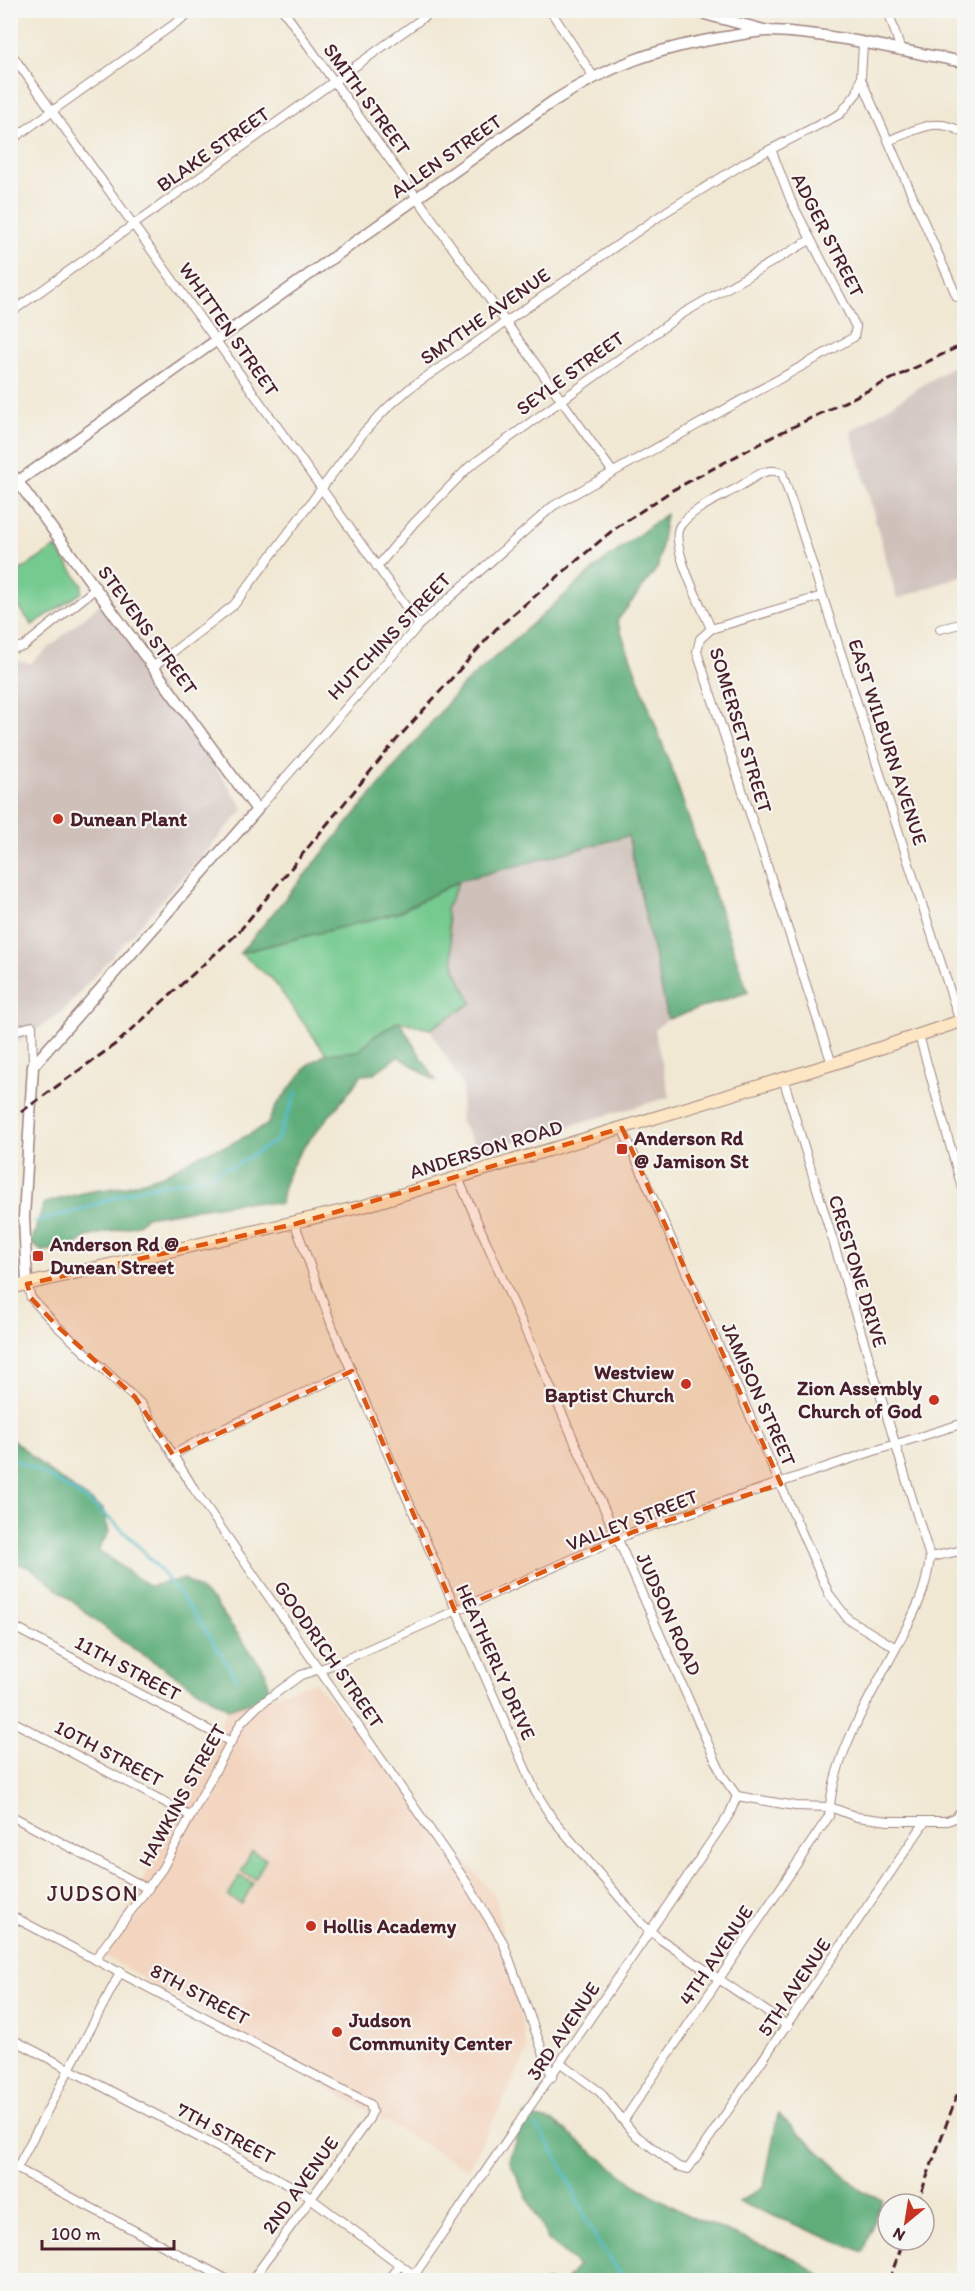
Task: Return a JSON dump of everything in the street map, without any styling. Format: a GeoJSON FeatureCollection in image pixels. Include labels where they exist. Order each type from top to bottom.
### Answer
{"type":"FeatureCollection","features":[{"type":"Feature","properties":{"kind":"main road","name":"ANDERSON ROAD"},"geometry":{"type":"LineString","coordinates":[[10,1288],[295,1224],[458,1179],[832,1064],[962,1021]]}},
{"type":"Feature","properties":{"kind":"street"},"geometry":{"type":"LineString","coordinates":[[10,141],[194,10]]}},
{"type":"Feature","properties":{"kind":"street","name":"SMITH STREET"},"geometry":{"type":"LineString","coordinates":[[283,10],[612,471]]}},
{"type":"Feature","properties":{"kind":"street","name":"BLAKE STREET"},"geometry":{"type":"LineString","coordinates":[[10,313],[434,10]]}},
{"type":"Feature","properties":{"kind":"street"},"geometry":{"type":"LineString","coordinates":[[550,10],[593,76]]}},
{"type":"Feature","properties":{"kind":"street"},"geometry":{"type":"LineString","coordinates":[[690,10],[768,31]]}},
{"type":"Feature","properties":{"kind":"street"},"geometry":{"type":"LineString","coordinates":[[888,10],[901,51]]}},
{"type":"Feature","properties":{"kind":"street","name":"ALLEN STREET"},"geometry":{"type":"LineString","coordinates":[[14,484],[593,76],[642,56],[684,44],[768,31],[807,33],[964,62]]}},
{"type":"Feature","properties":{"kind":"street","name":"SMYTHE AVENUE"},"geometry":{"type":"LineString","coordinates":[[153,667],[234,605],[364,432],[388,407],[505,321],[667,211],[771,149],[840,114],[851,103],[861,78],[863,44]]}},
{"type":"Feature","properties":{"kind":"street","name":"WHITTEN STREET"},"geometry":{"type":"LineString","coordinates":[[10,52],[419,625]]}},
{"type":"Feature","properties":{"kind":"street"},"geometry":{"type":"LineString","coordinates":[[861,78],[866,96],[890,140],[957,297]]}},
{"type":"Feature","properties":{"kind":"street"},"geometry":{"type":"LineString","coordinates":[[890,140],[930,124],[950,124],[964,133]]}},
{"type":"Feature","properties":{"kind":"street","name":"ADGER STREET"},"geometry":{"type":"LineString","coordinates":[[771,149],[775,166],[810,240],[856,327],[856,334]]}},
{"type":"Feature","properties":{"kind":"street","name":"SEYLE STREET"},"geometry":{"type":"LineString","coordinates":[[378,567],[460,474],[682,314],[810,240]]}},
{"type":"Feature","properties":{"kind":"street","name":"HUTCHINS STREET"},"geometry":{"type":"LineString","coordinates":[[33,1066],[419,625],[553,506],[856,334]]}},
{"type":"Feature","properties":{"kind":"street","name":"SOMERSET STREET"},"geometry":{"type":"LineString","coordinates":[[782,473],[770,469],[761,472],[687,518],[678,531],[678,549],[711,629],[700,639],[697,652],[832,1064]]}},
{"type":"Feature","properties":{"kind":"street","name":"STEVENS STREET"},"geometry":{"type":"LineString","coordinates":[[10,471],[14,484],[96,589],[256,810]]}},
{"type":"Feature","properties":{"kind":"street","name":"EAST WILBURN AVENUE"},"geometry":{"type":"LineString","coordinates":[[782,473],[962,1021]]}},
{"type":"Feature","properties":{"kind":"street"},"geometry":{"type":"LineString","coordinates":[[10,649],[24,646],[96,589]]}},
{"type":"Feature","properties":{"kind":"street"},"geometry":{"type":"LineString","coordinates":[[711,629],[822,596]]}},
{"type":"Feature","properties":{"kind":"street"},"geometry":{"type":"LineString","coordinates":[[940,629],[964,623]]}},
{"type":"Feature","properties":{"kind":"street"},"geometry":{"type":"LineString","coordinates":[[10,1032],[32,1026],[33,1066],[24,1217],[27,1284]]}},
{"type":"Feature","properties":{"kind":"street"},"geometry":{"type":"LineString","coordinates":[[920,1035],[964,1195]]}},
{"type":"Feature","properties":{"kind":"street","name":"CRESTONE DRIVE"},"geometry":{"type":"LineString","coordinates":[[783,1078],[930,1557],[924,1594],[851,1736],[832,1791],[830,1807]]}},
{"type":"Feature","properties":{"kind":"street","name":"JAMISON STREET"},"geometry":{"type":"LineString","coordinates":[[622,1128],[836,1605],[854,1624],[896,1648]]}},
{"type":"Feature","properties":{"kind":"street","name":"JUDSON ROAD"},"geometry":{"type":"LineString","coordinates":[[458,1179],[722,1775],[738,1796]]}},
{"type":"Feature","properties":{"kind":"street","name":"HEATHERLY DRIVE"},"geometry":{"type":"LineString","coordinates":[[295,1224],[351,1371],[541,1803],[634,1915],[651,1931],[788,2026]]}},
{"type":"Feature","properties":{"kind":"street","name":"GOODRICH STREET"},"geometry":{"type":"LineString","coordinates":[[27,1284],[31,1298],[57,1326],[135,1397],[172,1455],[492,1920],[512,1962],[552,2077]]}},
{"type":"Feature","properties":{"kind":"street"},"geometry":{"type":"LineString","coordinates":[[172,1455],[203,1438],[351,1371]]}},
{"type":"Feature","properties":{"kind":"street","name":"VALLEY STREET"},"geometry":{"type":"LineString","coordinates":[[319,1669],[618,1539],[894,1445],[964,1424]]}},
{"type":"Feature","properties":{"kind":"street"},"geometry":{"type":"LineString","coordinates":[[930,1557],[964,1550]]}},
{"type":"Feature","properties":{"kind":"street","name":"11TH STREET"},"geometry":{"type":"LineString","coordinates":[[10,1625],[231,1742]]}},
{"type":"Feature","properties":{"kind":"street","name":"HAWKINS STREET"},"geometry":{"type":"LineString","coordinates":[[95,1959],[148,1889],[191,1816],[237,1728],[258,1706],[301,1675],[319,1669]]}},
{"type":"Feature","properties":{"kind":"street","name":"10TH STREET"},"geometry":{"type":"LineString","coordinates":[[10,1720],[191,1816]]}},
{"type":"Feature","properties":{"kind":"street"},"geometry":{"type":"LineString","coordinates":[[738,1796],[795,1806],[830,1807],[857,1816],[925,1822],[952,1820],[964,1807]]}},
{"type":"Feature","properties":{"kind":"street","name":"3RD AVENUE"},"geometry":{"type":"LineString","coordinates":[[413,2278],[562,2064],[729,1815],[738,1796]]}},
{"type":"Feature","properties":{"kind":"street","name":"4TH AVENUE"},"geometry":{"type":"LineString","coordinates":[[624,2120],[822,1829],[829,1816],[830,1807]]}},
{"type":"Feature","properties":{"kind":"street"},"geometry":{"type":"LineString","coordinates":[[10,1815],[148,1889]]}},
{"type":"Feature","properties":{"kind":"street","name":"5TH AVENUE"},"geometry":{"type":"LineString","coordinates":[[624,2120],[634,2134],[677,2166],[688,2169],[788,2026],[925,1822]]}},
{"type":"Feature","properties":{"kind":"street","name":"8TH STREET"},"geometry":{"type":"LineString","coordinates":[[10,1915],[362,2098],[371,2108]]}},
{"type":"Feature","properties":{"kind":"street"},"geometry":{"type":"LineString","coordinates":[[121,1971],[14,2166],[228,2280]]}},
{"type":"Feature","properties":{"kind":"street","name":"7TH STREET"},"geometry":{"type":"LineString","coordinates":[[10,2038],[301,2191],[400,2265],[413,2278]]}},
{"type":"Feature","properties":{"kind":"street"},"geometry":{"type":"LineString","coordinates":[[562,2064],[600,2092],[624,2120]]}},
{"type":"Feature","properties":{"kind":"street","name":"2ND AVENUE"},"geometry":{"type":"LineString","coordinates":[[252,2280],[369,2119],[371,2108]]}},
{"type":"Feature","properties":{"kind":"street"},"geometry":{"type":"LineString","coordinates":[[389,2280],[400,2265]]}},
{"type":"Feature","properties":{"kind":"highlighted area"},"geometry":{"type":"Polygon","coordinates":[[[622,1128],[781,1484],[633,1532],[455,1611],[352,1371],[173,1455],[135,1397],[57,1326],[31,1298],[27,1284],[295,1224],[622,1128]]]}},
{"type":"Feature","properties":{"kind":"shaded area"},"geometry":{"type":"Polygon","coordinates":[[[964,359],[964,575],[897,599],[851,431],[964,359]]]}},
{"type":"Feature","properties":{"kind":"shaded area"},"geometry":{"type":"Polygon","coordinates":[[[101,603],[244,809],[63,1011],[11,1047],[11,661],[31,663],[101,603]]]}},
{"type":"Feature","properties":{"kind":"shaded area"},"geometry":{"type":"Polygon","coordinates":[[[629,836],[668,1019],[654,1030],[670,1097],[479,1152],[460,1120],[463,1087],[430,1029],[472,1003],[455,969],[446,909],[459,881],[629,836]]]}},
{"type":"Feature","properties":{"kind":"shaded area","name":"Hollis Academy"},"geometry":{"type":"Polygon","coordinates":[[[315,1682],[495,1896],[528,2051],[468,2170],[105,1956],[228,1709],[315,1682]]]}},
{"type":"Feature","properties":{"kind":"green space"},"geometry":{"type":"Polygon","coordinates":[[[666,514],[658,567],[617,621],[672,770],[748,992],[668,1019],[628,836],[459,881],[397,913],[240,953],[460,688],[595,568],[666,514]]]}},
{"type":"Feature","properties":{"kind":"green space"},"geometry":{"type":"Polygon","coordinates":[[[56,547],[82,585],[81,593],[32,625],[11,596],[11,564],[18,572],[56,547]]]}},
{"type":"Feature","properties":{"kind":"green space"},"geometry":{"type":"Polygon","coordinates":[[[459,881],[446,909],[455,969],[472,1003],[430,1029],[399,1021],[373,1037],[358,1051],[326,1054],[272,979],[240,953],[397,913],[459,881]]]}},
{"type":"Feature","properties":{"kind":"green space"},"geometry":{"type":"Polygon","coordinates":[[[399,1021],[436,1081],[398,1056],[373,1074],[361,1075],[312,1136],[291,1167],[284,1185],[281,1204],[242,1202],[146,1217],[137,1225],[87,1237],[69,1249],[42,1251],[31,1244],[44,1203],[87,1192],[127,1186],[163,1175],[203,1153],[229,1145],[267,1125],[276,1106],[309,1064],[326,1054],[358,1051],[373,1037],[399,1021]]]}},
{"type":"Feature","properties":{"kind":"green space"},"geometry":{"type":"Polygon","coordinates":[[[11,1438],[51,1473],[103,1509],[109,1532],[98,1550],[149,1586],[185,1579],[213,1600],[266,1673],[268,1687],[263,1698],[228,1709],[123,1642],[31,1568],[11,1561],[11,1438]]]}},
{"type":"Feature","properties":{"kind":"green space"},"geometry":{"type":"Polygon","coordinates":[[[252,1851],[266,1859],[255,1879],[241,1872],[252,1851]]]}},
{"type":"Feature","properties":{"kind":"green space"},"geometry":{"type":"Polygon","coordinates":[[[239,1876],[253,1883],[242,1904],[228,1897],[239,1876]]]}},
{"type":"Feature","properties":{"kind":"green space"},"geometry":{"type":"Polygon","coordinates":[[[778,2114],[861,2190],[876,2197],[876,2216],[863,2252],[739,2202],[764,2186],[778,2114]]]}},
{"type":"Feature","properties":{"kind":"green space"},"geometry":{"type":"Polygon","coordinates":[[[524,2115],[554,2122],[635,2185],[691,2217],[796,2259],[826,2280],[566,2280],[578,2266],[548,2240],[509,2160],[524,2115]]]}},
{"type":"Feature","properties":{"kind":"waterway"},"geometry":{"type":"LineString","coordinates":[[35,1222],[77,1211],[139,1189],[203,1178],[224,1167],[234,1166],[277,1140],[297,1092]]}},
{"type":"Feature","properties":{"kind":"waterway"},"geometry":{"type":"LineString","coordinates":[[10,1457],[74,1492],[116,1524],[173,1586],[237,1679]]}},
{"type":"Feature","properties":{"kind":"waterway"},"geometry":{"type":"LineString","coordinates":[[536,2126],[560,2164],[600,2245],[612,2263],[628,2280]]}},
{"type":"Feature","properties":{"kind":"railway"},"geometry":{"type":"LineString","coordinates":[[10,1120],[117,1043],[237,934],[392,745],[496,629],[613,530],[671,491],[774,436],[964,344]]}},
{"type":"Feature","properties":{"kind":"railway"},"geometry":{"type":"LineString","coordinates":[[921,2192],[964,2076]]}},
{"type":"Feature","properties":{"kind":"railway"},"geometry":{"type":"LineString","coordinates":[[889,2280],[900,2252]]}},
{"type":"Feature","properties":{"kind":"place","name":"Dunean Plant"},"geometry":{"type":"Point","coordinates":[58,819]}},
{"type":"Feature","properties":{"kind":"place","name":"Anderson Rd @ Jamison St"},"geometry":{"type":"Point","coordinates":[622,1149]}},
{"type":"Feature","properties":{"kind":"place","name":"Anderson Rd @ Dunean Street"},"geometry":{"type":"Point","coordinates":[38,1256]}},
{"type":"Feature","properties":{"kind":"place","name":"Westview Baptist Church"},"geometry":{"type":"Point","coordinates":[686,1384]}},
{"type":"Feature","properties":{"kind":"place","name":"Zion Assembly Church of God"},"geometry":{"type":"Point","coordinates":[934,1400]}},
{"type":"Feature","properties":{"kind":"place","name":"Hollis Academy"},"geometry":{"type":"Point","coordinates":[311,1926]}},
{"type":"Feature","properties":{"kind":"place","name":"Judson Community Center"},"geometry":{"type":"Point","coordinates":[337,2032]}},
{"type":"Feature","properties":{"kind":"district","name":"JUDSON"},"geometry":{"type":"Point","coordinates":[93,1893]}}]}
